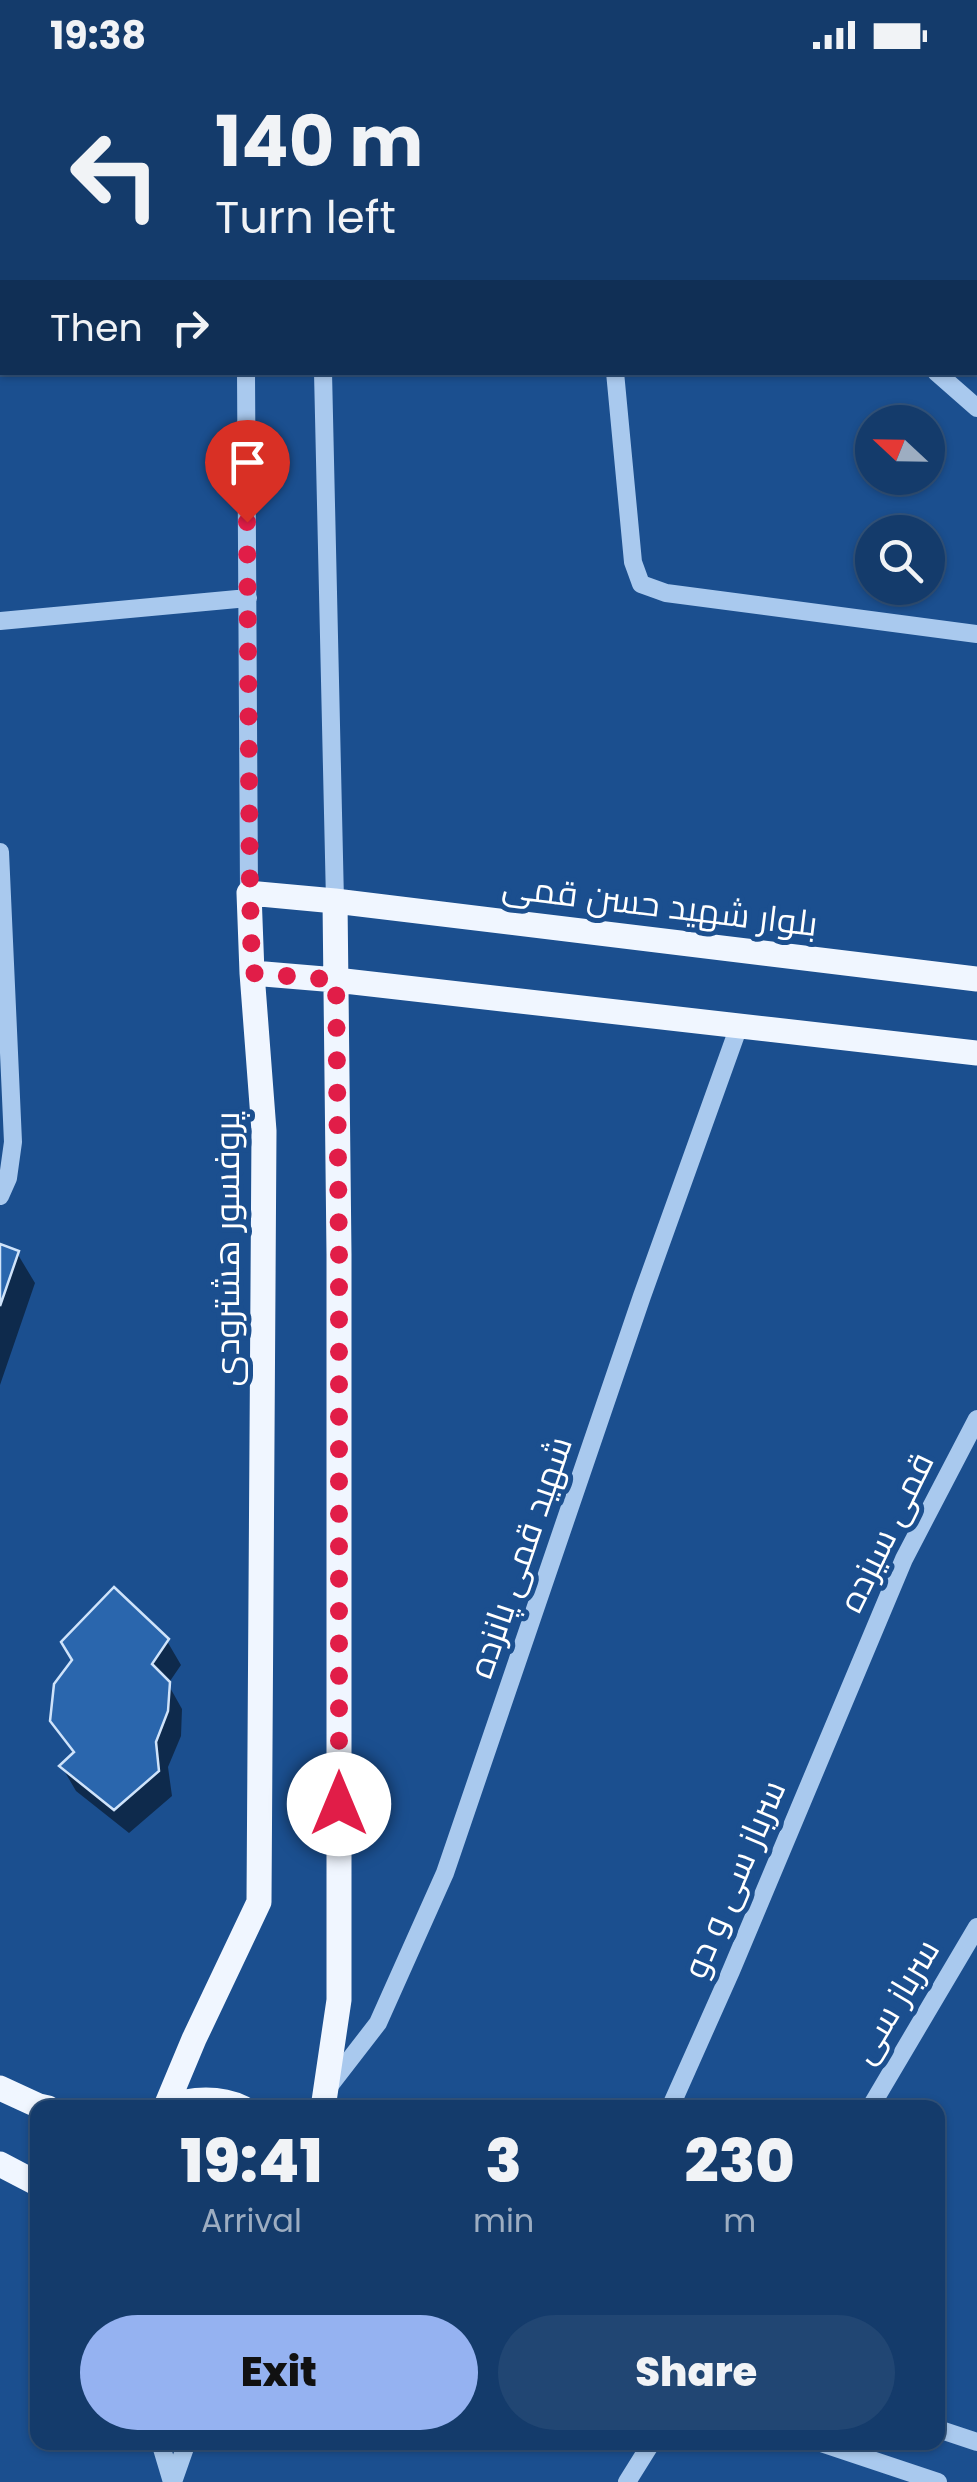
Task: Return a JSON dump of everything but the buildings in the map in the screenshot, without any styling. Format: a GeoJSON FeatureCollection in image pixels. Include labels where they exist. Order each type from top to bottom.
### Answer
{"type":"FeatureCollection","features":[{"type":"Feature","properties":{"kind":"main road","name":"بلوار شهید حسن قمی"},"geometry":{"type":"LineString","coordinates":[[250,893],[977,980]]}},
{"type":"Feature","properties":{"kind":"main road","name":"پروفسور هشترودی"},"geometry":{"type":"LineString","coordinates":[[168,2100],[259,1902],[264,1131],[250,893]]}},
{"type":"Feature","properties":{"kind":"main road"},"geometry":{"type":"LineString","coordinates":[[325,2099],[339,2000],[335,901]]}},
{"type":"Feature","properties":{"kind":"main road"},"geometry":{"type":"LineString","coordinates":[[252,973],[977,1052]]}},
{"type":"Feature","properties":{"kind":"main road"},"geometry":{"type":"LineString","coordinates":[[0,2088],[30,2102]]}},
{"type":"Feature","properties":{"kind":"main road"},"geometry":{"type":"LineString","coordinates":[[0,2164],[30,2180]]}},
{"type":"Feature","properties":{"kind":"street","name":"پروفسور هشترودی"},"geometry":{"type":"LineString","coordinates":[[246,375],[250,893]]}},
{"type":"Feature","properties":{"kind":"street"},"geometry":{"type":"LineString","coordinates":[[323,375],[335,901]]}},
{"type":"Feature","properties":{"kind":"street"},"geometry":{"type":"LineString","coordinates":[[616,375],[633,562],[642,584],[666,593],[977,634]]}},
{"type":"Feature","properties":{"kind":"street"},"geometry":{"type":"LineString","coordinates":[[939,375],[977,408]]}},
{"type":"Feature","properties":{"kind":"street"},"geometry":{"type":"LineString","coordinates":[[0,621],[248,598]]}},
{"type":"Feature","properties":{"kind":"street"},"geometry":{"type":"LineString","coordinates":[[0,852],[8,1178],[0,1196]]}},
{"type":"Feature","properties":{"kind":"street","name":"شهید قمی پانزده"},"geometry":{"type":"LineString","coordinates":[[325,2099],[378,2023],[445,1873],[642,1296],[739,1026]]}},
{"type":"Feature","properties":{"kind":"street","name":"قمی سیزده"},"geometry":{"type":"LineString","coordinates":[[856,1674],[904,1559],[977,1419]]}},
{"type":"Feature","properties":{"kind":"street","name":"سرباز سی و دو"},"geometry":{"type":"LineString","coordinates":[[674,2100],[856,1674]]}},
{"type":"Feature","properties":{"kind":"street","name":"سرباز سی"},"geometry":{"type":"LineString","coordinates":[[875,2100],[977,1927]]}},
{"type":"Feature","properties":{"kind":"street"},"geometry":{"type":"LineString","coordinates":[[945,2431],[977,2442]]}},
{"type":"Feature","properties":{"kind":"street"},"geometry":{"type":"LineString","coordinates":[[162,2450],[172,2482]]}},
{"type":"Feature","properties":{"kind":"street"},"geometry":{"type":"LineString","coordinates":[[172,2482],[184,2450]]}},
{"type":"Feature","properties":{"kind":"street"},"geometry":{"type":"LineString","coordinates":[[627,2482],[647,2450]]}},
{"type":"Feature","properties":{"kind":"street"},"geometry":{"type":"LineString","coordinates":[[842,2450],[933,2481]]}},
{"type":"Feature","properties":{"kind":"route"},"geometry":{"type":"LineString","coordinates":[[247,522],[252,973],[336,980],[339,1804]]}}]}
